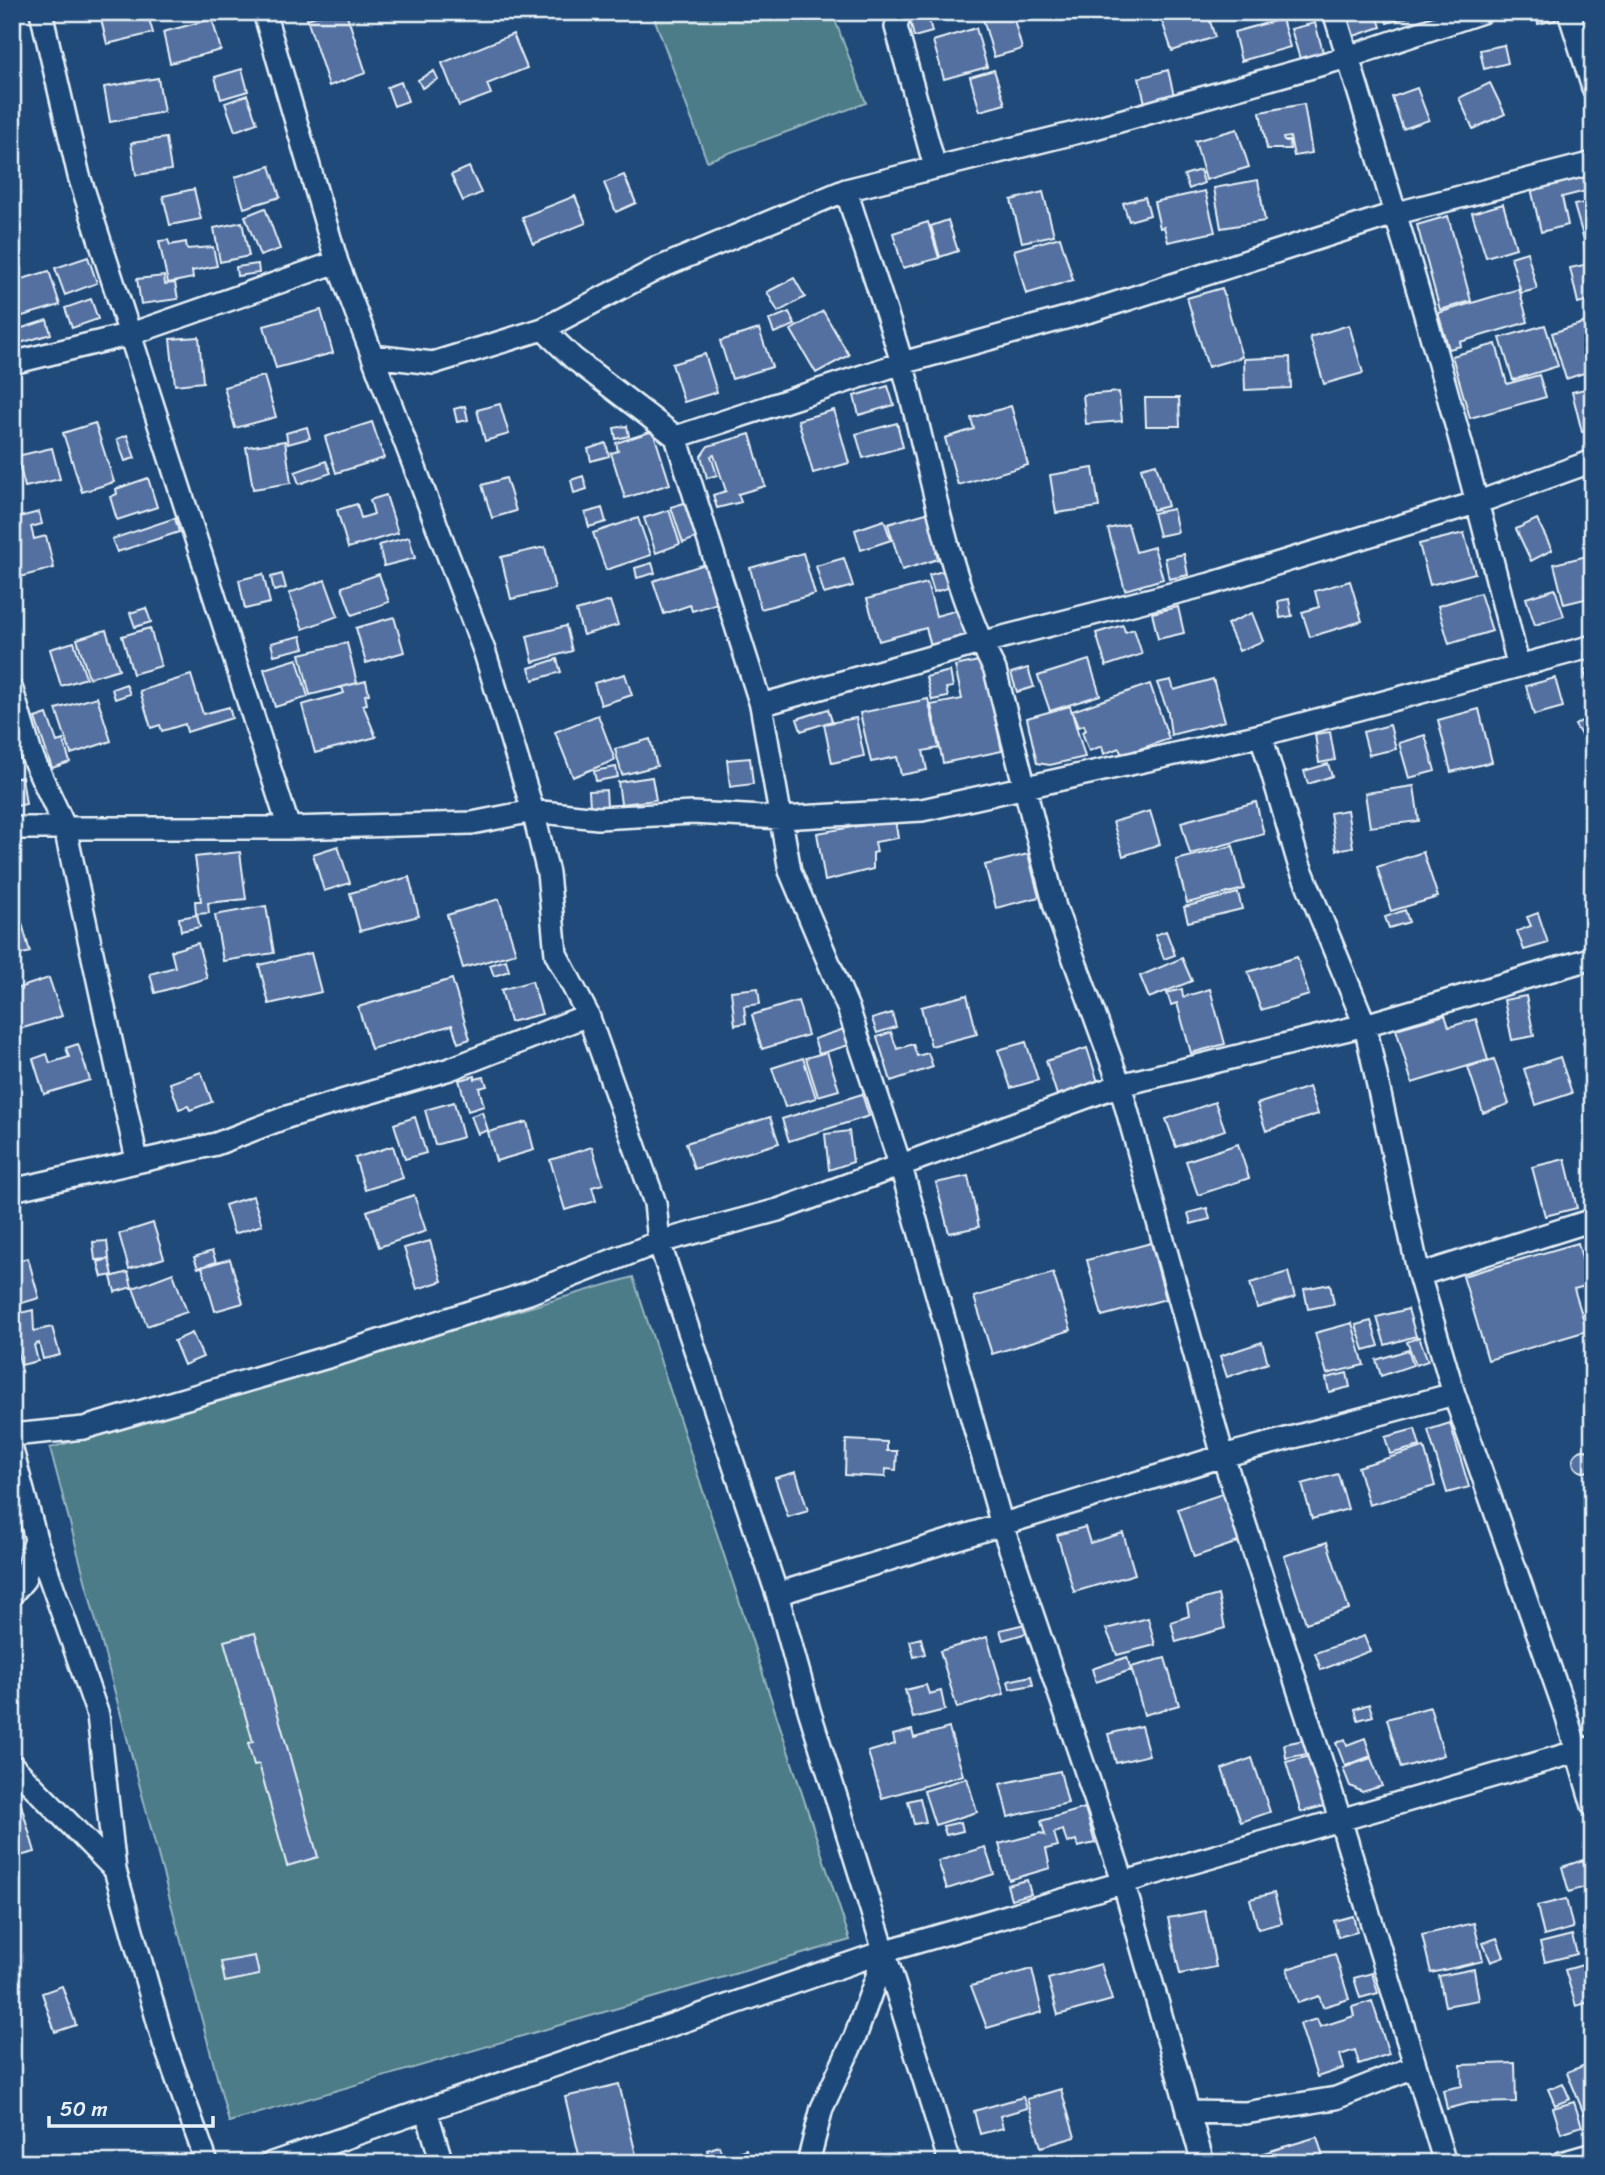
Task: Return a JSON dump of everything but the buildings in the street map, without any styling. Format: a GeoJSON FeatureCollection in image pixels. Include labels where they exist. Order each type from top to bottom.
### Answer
{"type":"FeatureCollection","features":[{"type":"Feature","properties":{"kind":"street"},"geometry":{"type":"LineString","coordinates":[[41,12],[79,176],[289,828]]}},
{"type":"Feature","properties":{"kind":"street"},"geometry":{"type":"LineString","coordinates":[[264,12],[337,262],[485,653],[533,811],[548,873],[556,954],[588,1015],[655,1202],[659,1242],[777,1594],[809,1710],[950,2163]]}},
{"type":"Feature","properties":{"kind":"street"},"geometry":{"type":"LineString","coordinates":[[900,12],[895,27],[935,167]]}},
{"type":"Feature","properties":{"kind":"street"},"geometry":{"type":"LineString","coordinates":[[1334,12],[1397,213],[1479,502],[1518,664]]}},
{"type":"Feature","properties":{"kind":"street"},"geometry":{"type":"LineString","coordinates":[[373,356],[433,363],[543,328],[659,268],[846,190],[1095,128],[1348,57],[1482,12]]}},
{"type":"Feature","properties":{"kind":"street"},"geometry":{"type":"LineString","coordinates":[[1569,12],[1593,88]]}},
{"type":"Feature","properties":{"kind":"street"},"geometry":{"type":"LineString","coordinates":[[676,437],[902,363],[1091,311],[1397,213],[1593,163]]}},
{"type":"Feature","properties":{"kind":"street"},"geometry":{"type":"LineString","coordinates":[[846,190],[902,363],[953,562],[981,643],[995,670],[1055,907],[1120,1085],[1223,1456],[1340,1819],[1445,2163]]}},
{"type":"Feature","properties":{"kind":"street"},"geometry":{"type":"LineString","coordinates":[[12,363],[131,334],[337,262]]}},
{"type":"Feature","properties":{"kind":"street"},"geometry":{"type":"LineString","coordinates":[[543,328],[573,358],[676,437],[761,705],[790,871],[848,1008],[901,1167],[1002,1525],[1123,1881],[1203,2163]]}},
{"type":"Feature","properties":{"kind":"street"},"geometry":{"type":"LineString","coordinates":[[761,705],[981,643],[1210,584],[1479,502],[1593,461]]}},
{"type":"Feature","properties":{"kind":"street"},"geometry":{"type":"LineString","coordinates":[[12,828],[289,828],[472,823],[533,811],[598,818],[693,813],[781,818],[922,810],[1261,736],[1518,664],[1593,646]]}},
{"type":"Feature","properties":{"kind":"street"},"geometry":{"type":"LineString","coordinates":[[12,690],[32,754],[65,828],[137,1160]]}},
{"type":"Feature","properties":{"kind":"street"},"geometry":{"type":"LineString","coordinates":[[1261,736],[1299,864],[1365,1026],[1419,1275],[1454,1394],[1564,1708],[1584,1749],[1593,1806]]}},
{"type":"Feature","properties":{"kind":"street"},"geometry":{"type":"LineString","coordinates":[[12,1435],[84,1428],[342,1353],[529,1293],[659,1242],[778,1210],[1120,1085],[1365,1026],[1593,958]]}},
{"type":"Feature","properties":{"kind":"street"},"geometry":{"type":"LineString","coordinates":[[12,1190],[216,1144],[287,1117],[450,1069],[588,1015]]}},
{"type":"Feature","properties":{"kind":"street"},"geometry":{"type":"LineString","coordinates":[[1419,1275],[1593,1220]]}},
{"type":"Feature","properties":{"kind":"street"},"geometry":{"type":"LineString","coordinates":[[777,1594],[1223,1456],[1454,1394]]}},
{"type":"Feature","properties":{"kind":"street"},"geometry":{"type":"LineString","coordinates":[[12,1450],[36,1539],[98,1715],[115,1870],[164,2043],[207,2163]]}},
{"type":"Feature","properties":{"kind":"street"},"geometry":{"type":"LineString","coordinates":[[12,1594],[24,1580],[36,1539]]}},
{"type":"Feature","properties":{"kind":"street"},"geometry":{"type":"LineString","coordinates":[[272,2163],[886,1951],[1584,1749]]}},
{"type":"Feature","properties":{"kind":"street"},"geometry":{"type":"LineString","coordinates":[[12,1766],[115,1870]]}},
{"type":"Feature","properties":{"kind":"street"},"geometry":{"type":"LineString","coordinates":[[808,2163],[822,2108],[855,2037],[886,1951]]}},
{"type":"Feature","properties":{"kind":"street"},"geometry":{"type":"LineString","coordinates":[[1188,2112],[1245,2113],[1336,2098],[1415,2067]]}},
{"type":"Feature","properties":{"kind":"street"},"geometry":{"type":"LineString","coordinates":[[426,2110],[442,2163]]}},
{"type":"Feature","properties":{"kind":"street"},"geometry":{"type":"LineString","coordinates":[[1561,2163],[1593,2154]]}},
{"type":"Feature","properties":{"kind":"green space"},"geometry":{"type":"Polygon","coordinates":[[[652,12],[832,12],[866,103],[707,161],[652,12]]]}},
{"type":"Feature","properties":{"kind":"green space"},"geometry":{"type":"Polygon","coordinates":[[[633,1277],[850,1940],[229,2122],[50,1448],[633,1277]]]}}]}
